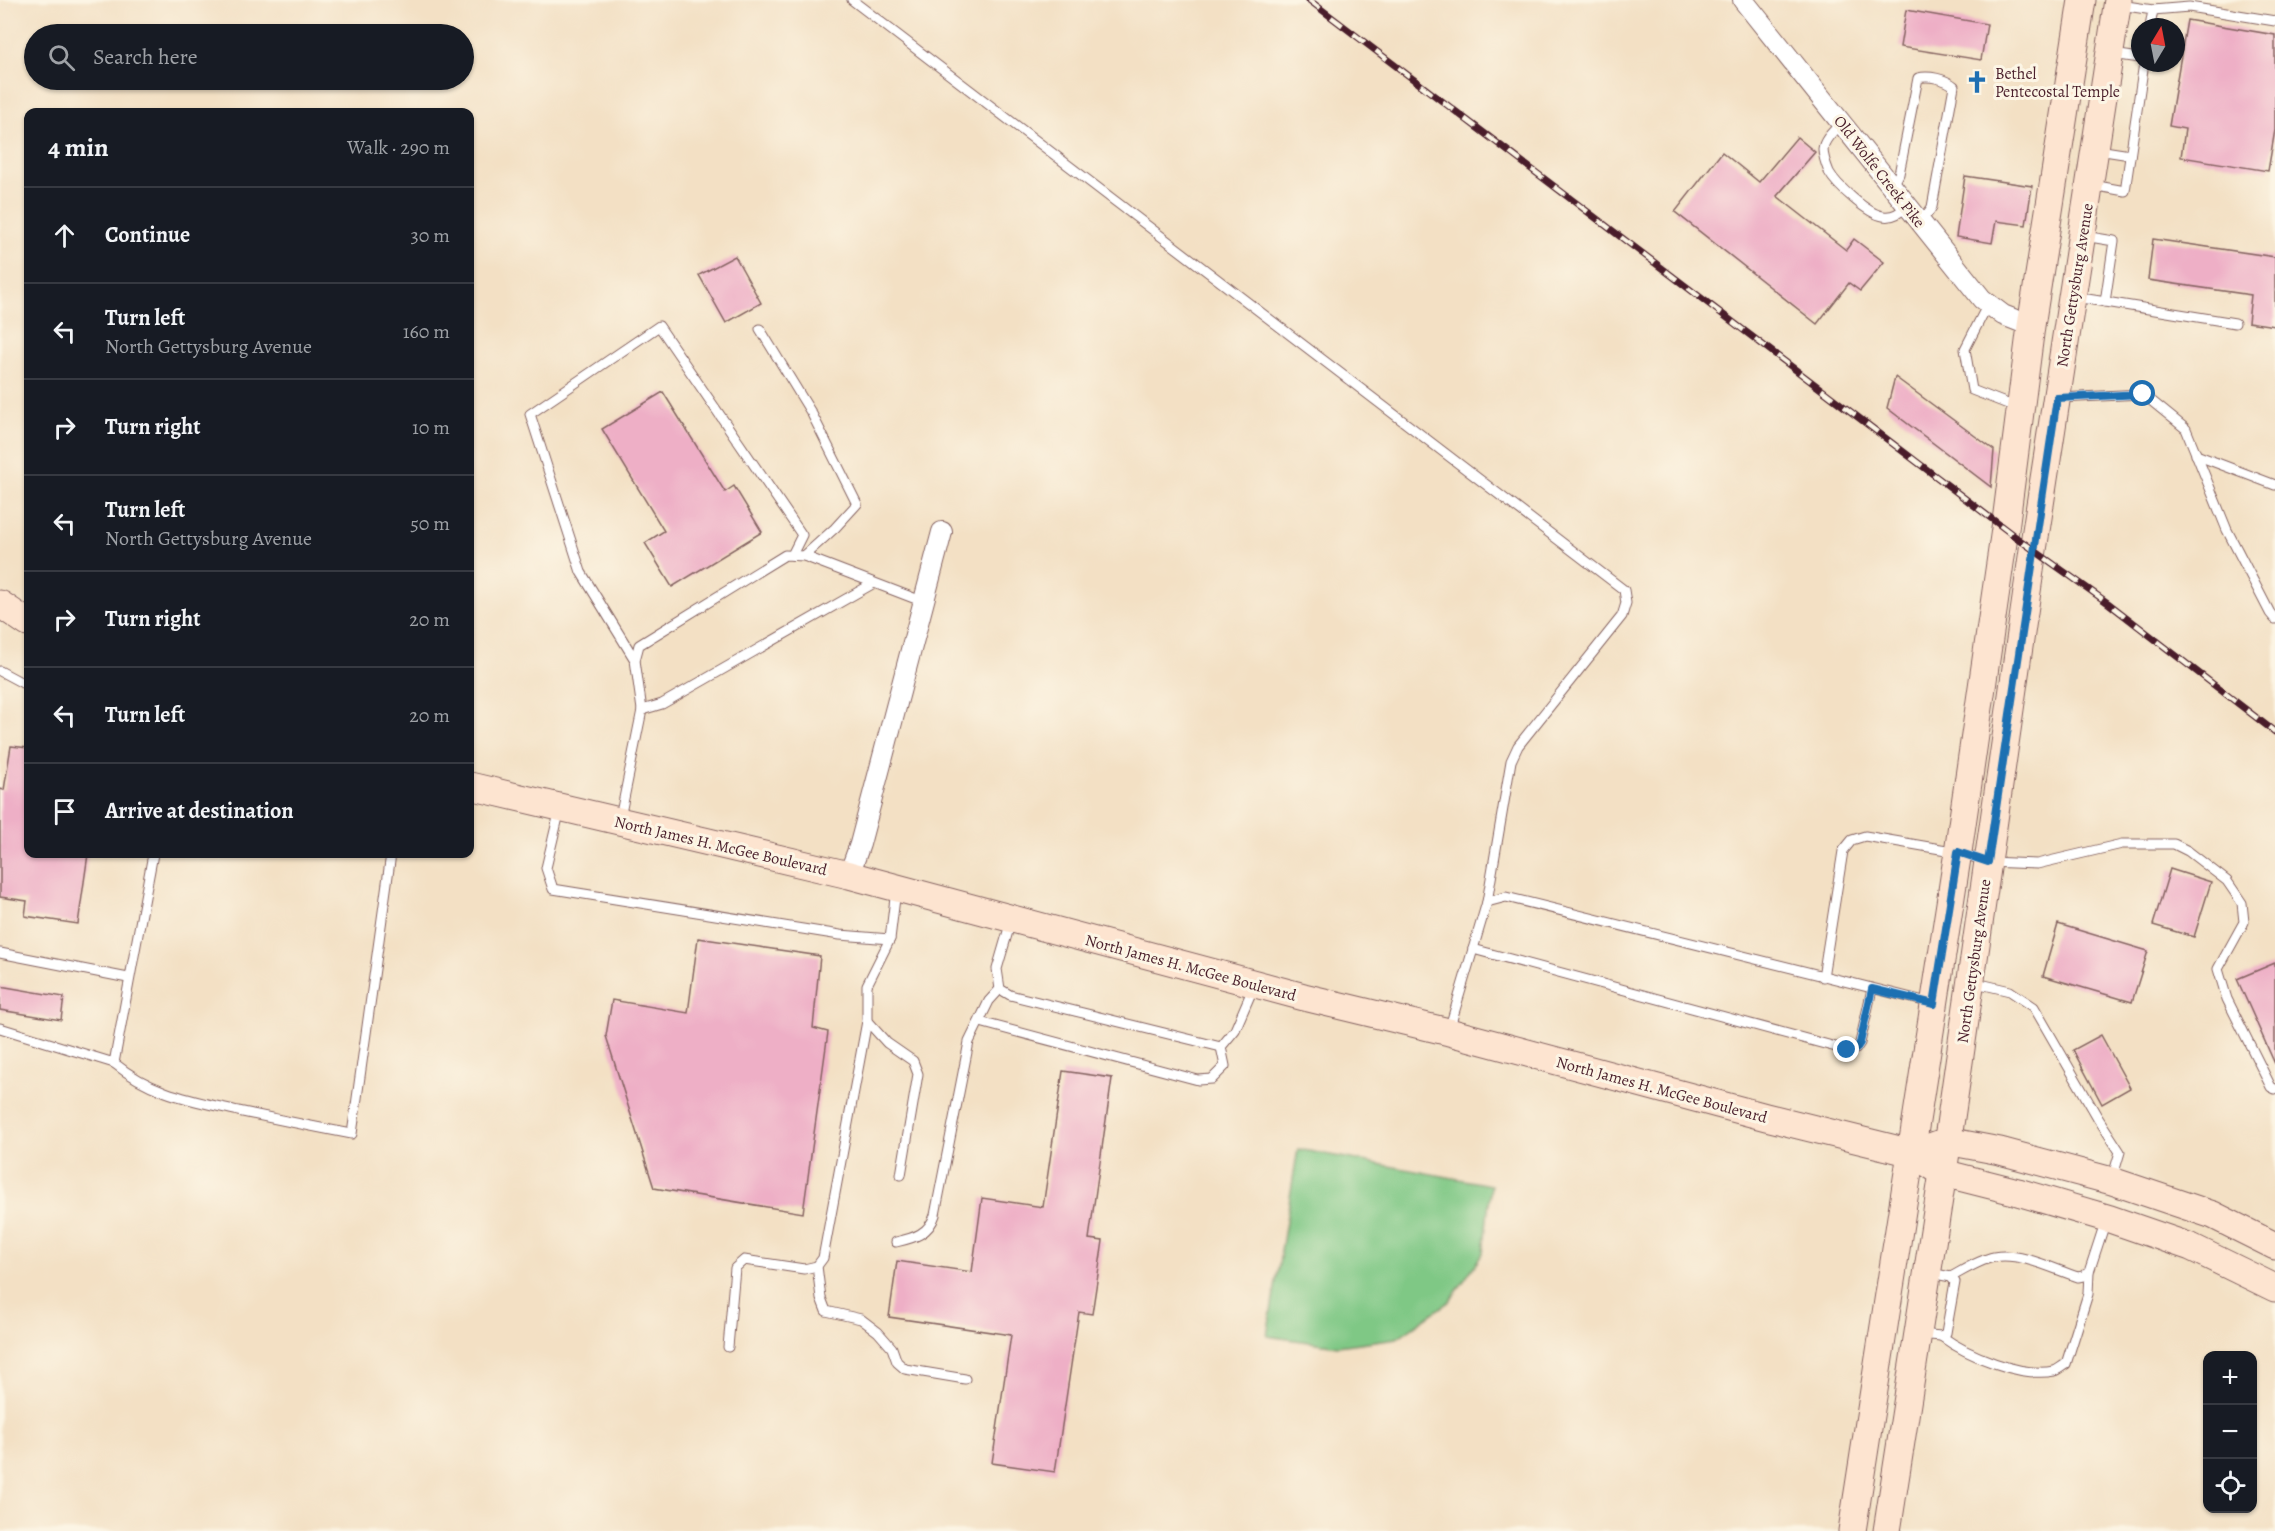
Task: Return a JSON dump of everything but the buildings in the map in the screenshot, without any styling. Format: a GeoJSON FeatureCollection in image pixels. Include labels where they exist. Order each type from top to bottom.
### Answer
{"type":"FeatureCollection","features":[{"type":"Feature","properties":{"kind":"main road","name":"North Gettysburg Avenue"},"geometry":{"type":"LineString","coordinates":[[1852,1531],[1958,852],[2005,529],[2031,326],[2082,0]]}},
{"type":"Feature","properties":{"kind":"main road","name":"North Gettysburg Avenue"},"geometry":{"type":"LineString","coordinates":[[1887,1531],[1930,1335],[1939,1275],[1943,1173],[1947,1141],[2118,2]]}},
{"type":"Feature","properties":{"kind":"main road"},"geometry":{"type":"LineString","coordinates":[[0,604],[24,620]]}},
{"type":"Feature","properties":{"kind":"main road","name":"North James H. McGee Boulevard"},"geometry":{"type":"LineString","coordinates":[[474,787],[849,875],[1255,984],[1449,1032],[1766,1117],[1912,1153],[1943,1173],[2107,1218],[2191,1247],[2275,1288]]}},
{"type":"Feature","properties":{"kind":"main road"},"geometry":{"type":"LineString","coordinates":[[1912,1153],[1947,1141],[2000,1151],[2112,1181],[2213,1215],[2275,1246]]}},
{"type":"Feature","properties":{"kind":"street","name":"Old Wolfe Creek Pike"},"geometry":{"type":"LineString","coordinates":[[1743,0],[1963,276],[1988,303],[2004,315],[2031,326]]}},
{"type":"Feature","properties":{"kind":"street"},"geometry":{"type":"LineString","coordinates":[[849,875],[860,844],[942,532]]}},
{"type":"Feature","properties":{"kind":"lane"},"geometry":{"type":"LineString","coordinates":[[852,0],[1624,590],[1626,603],[1622,616],[1518,746],[1511,761],[1487,902],[1449,1032]]}},
{"type":"Feature","properties":{"kind":"lane"},"geometry":{"type":"LineString","coordinates":[[2118,2],[2152,10],[2189,7],[2275,21]]}},
{"type":"Feature","properties":{"kind":"lane"},"geometry":{"type":"LineString","coordinates":[[2151,18],[2152,10]]}},
{"type":"Feature","properties":{"kind":"lane"},"geometry":{"type":"LineString","coordinates":[[2110,53],[2131,56]]}},
{"type":"Feature","properties":{"kind":"lane"},"geometry":{"type":"LineString","coordinates":[[2090,185],[2125,190],[2143,72]]}},
{"type":"Feature","properties":{"kind":"lane"},"geometry":{"type":"LineString","coordinates":[[1842,123],[1830,134],[1823,148],[1829,172],[1848,193],[1870,212],[1883,216],[1928,213],[1932,207],[1954,86],[1947,81],[1924,76],[1918,78],[1899,174],[1889,183]]}},
{"type":"Feature","properties":{"kind":"lane"},"geometry":{"type":"LineString","coordinates":[[2095,149],[2130,155]]}},
{"type":"Feature","properties":{"kind":"lane"},"geometry":{"type":"LineString","coordinates":[[2082,236],[2114,241],[2105,302]]}},
{"type":"Feature","properties":{"kind":"lane"},"geometry":{"type":"LineString","coordinates":[[2072,297],[2235,323]]}},
{"type":"Feature","properties":{"kind":"lane"},"geometry":{"type":"LineString","coordinates":[[1988,303],[1965,349],[1971,390],[2020,408]]}},
{"type":"Feature","properties":{"kind":"lane"},"geometry":{"type":"LineString","coordinates":[[635,660],[581,572],[530,414],[659,326],[802,535],[792,555]]}},
{"type":"Feature","properties":{"kind":"lane"},"geometry":{"type":"LineString","coordinates":[[760,329],[812,414],[857,504],[804,556]]}},
{"type":"Feature","properties":{"kind":"lane"},"geometry":{"type":"LineString","coordinates":[[2057,398],[2143,394],[2186,429],[2227,531],[2275,619]]}},
{"type":"Feature","properties":{"kind":"lane"},"geometry":{"type":"LineString","coordinates":[[2196,455],[2275,485]]}},
{"type":"Feature","properties":{"kind":"lane"},"geometry":{"type":"LineString","coordinates":[[619,821],[642,710],[635,660],[639,645],[785,555],[804,556],[924,602]]}},
{"type":"Feature","properties":{"kind":"lane"},"geometry":{"type":"LineString","coordinates":[[642,710],[662,704],[874,583]]}},
{"type":"Feature","properties":{"kind":"lane"},"geometry":{"type":"LineString","coordinates":[[0,671],[24,684]]}},
{"type":"Feature","properties":{"kind":"lane"},"geometry":{"type":"LineString","coordinates":[[560,807],[546,868],[553,889],[840,935],[890,939]]}},
{"type":"Feature","properties":{"kind":"lane"},"geometry":{"type":"LineString","coordinates":[[1823,976],[1843,850],[1852,840],[1864,836],[1958,852],[1988,862],[2037,864],[2115,844],[2174,844],[2188,851],[2227,881],[2242,903],[2244,922],[2218,969],[2227,999],[2271,1087],[2275,1089]]}},
{"type":"Feature","properties":{"kind":"lane"},"geometry":{"type":"LineString","coordinates":[[114,1062],[152,858]]}},
{"type":"Feature","properties":{"kind":"lane"},"geometry":{"type":"LineString","coordinates":[[0,1028],[114,1062],[130,1076],[147,1086],[177,1098],[352,1134],[390,858]]}},
{"type":"Feature","properties":{"kind":"lane"},"geometry":{"type":"LineString","coordinates":[[728,1347],[735,1268],[744,1260],[804,1269],[817,1266],[823,1258],[867,1021],[867,985],[890,939],[897,888]]}},
{"type":"Feature","properties":{"kind":"lane"},"geometry":{"type":"LineString","coordinates":[[1487,902],[1506,897],[1934,1004]]}},
{"type":"Feature","properties":{"kind":"lane"},"geometry":{"type":"LineString","coordinates":[[1000,989],[997,969],[1012,918]]}},
{"type":"Feature","properties":{"kind":"lane"},"geometry":{"type":"LineString","coordinates":[[1473,949],[1847,1050],[1856,1049],[1860,1043],[1872,989]]}},
{"type":"Feature","properties":{"kind":"lane"},"geometry":{"type":"LineString","coordinates":[[0,953],[128,978]]}},
{"type":"Feature","properties":{"kind":"lane"},"geometry":{"type":"LineString","coordinates":[[1970,982],[2010,991],[2034,1007],[2120,1152],[2112,1181]]}},
{"type":"Feature","properties":{"kind":"lane"},"geometry":{"type":"LineString","coordinates":[[980,1023],[1198,1080],[1212,1079],[1225,1066],[1221,1047],[1234,1030],[1255,984]]}},
{"type":"Feature","properties":{"kind":"lane"},"geometry":{"type":"LineString","coordinates":[[896,1242],[917,1237],[931,1226],[969,1042],[980,1023],[988,1001],[1000,989]]}},
{"type":"Feature","properties":{"kind":"lane"},"geometry":{"type":"LineString","coordinates":[[1000,989],[1010,995],[1221,1047]]}},
{"type":"Feature","properties":{"kind":"lane"},"geometry":{"type":"LineString","coordinates":[[867,1021],[887,1043],[914,1061],[918,1074],[901,1175]]}},
{"type":"Feature","properties":{"kind":"lane"},"geometry":{"type":"LineString","coordinates":[[1930,1335],[1991,1361],[2027,1372],[2055,1371],[2066,1364],[2088,1294],[2089,1272],[2107,1218]]}},
{"type":"Feature","properties":{"kind":"lane"},"geometry":{"type":"LineString","coordinates":[[1939,1275],[1995,1257],[2010,1257],[2078,1276],[2089,1272]]}},
{"type":"Feature","properties":{"kind":"lane"},"geometry":{"type":"LineString","coordinates":[[817,1266],[821,1298],[826,1311],[861,1319],[878,1332],[892,1348],[897,1362],[905,1368],[965,1379]]}},
{"type":"Feature","properties":{"kind":"green space"},"geometry":{"type":"Polygon","coordinates":[[[1298,1149],[1491,1185],[1483,1253],[1450,1301],[1397,1338],[1338,1346],[1267,1336],[1298,1149]]]}},
{"type":"Feature","properties":{"kind":"railway"},"geometry":{"type":"LineString","coordinates":[[1309,0],[2017,538],[2108,603],[2275,732]]}},
{"type":"Feature","properties":{"kind":"place","name":"Bethel Pentecostal Temple"},"geometry":{"type":"Point","coordinates":[1977,82]}},
{"type":"Feature","properties":{"kind":"route"},"geometry":{"type":"LineString","coordinates":[[1847,1050],[1856,1049],[1860,1043],[1872,989],[1934,1004],[1958,852],[1988,862],[2057,398],[2143,394]]}}]}
